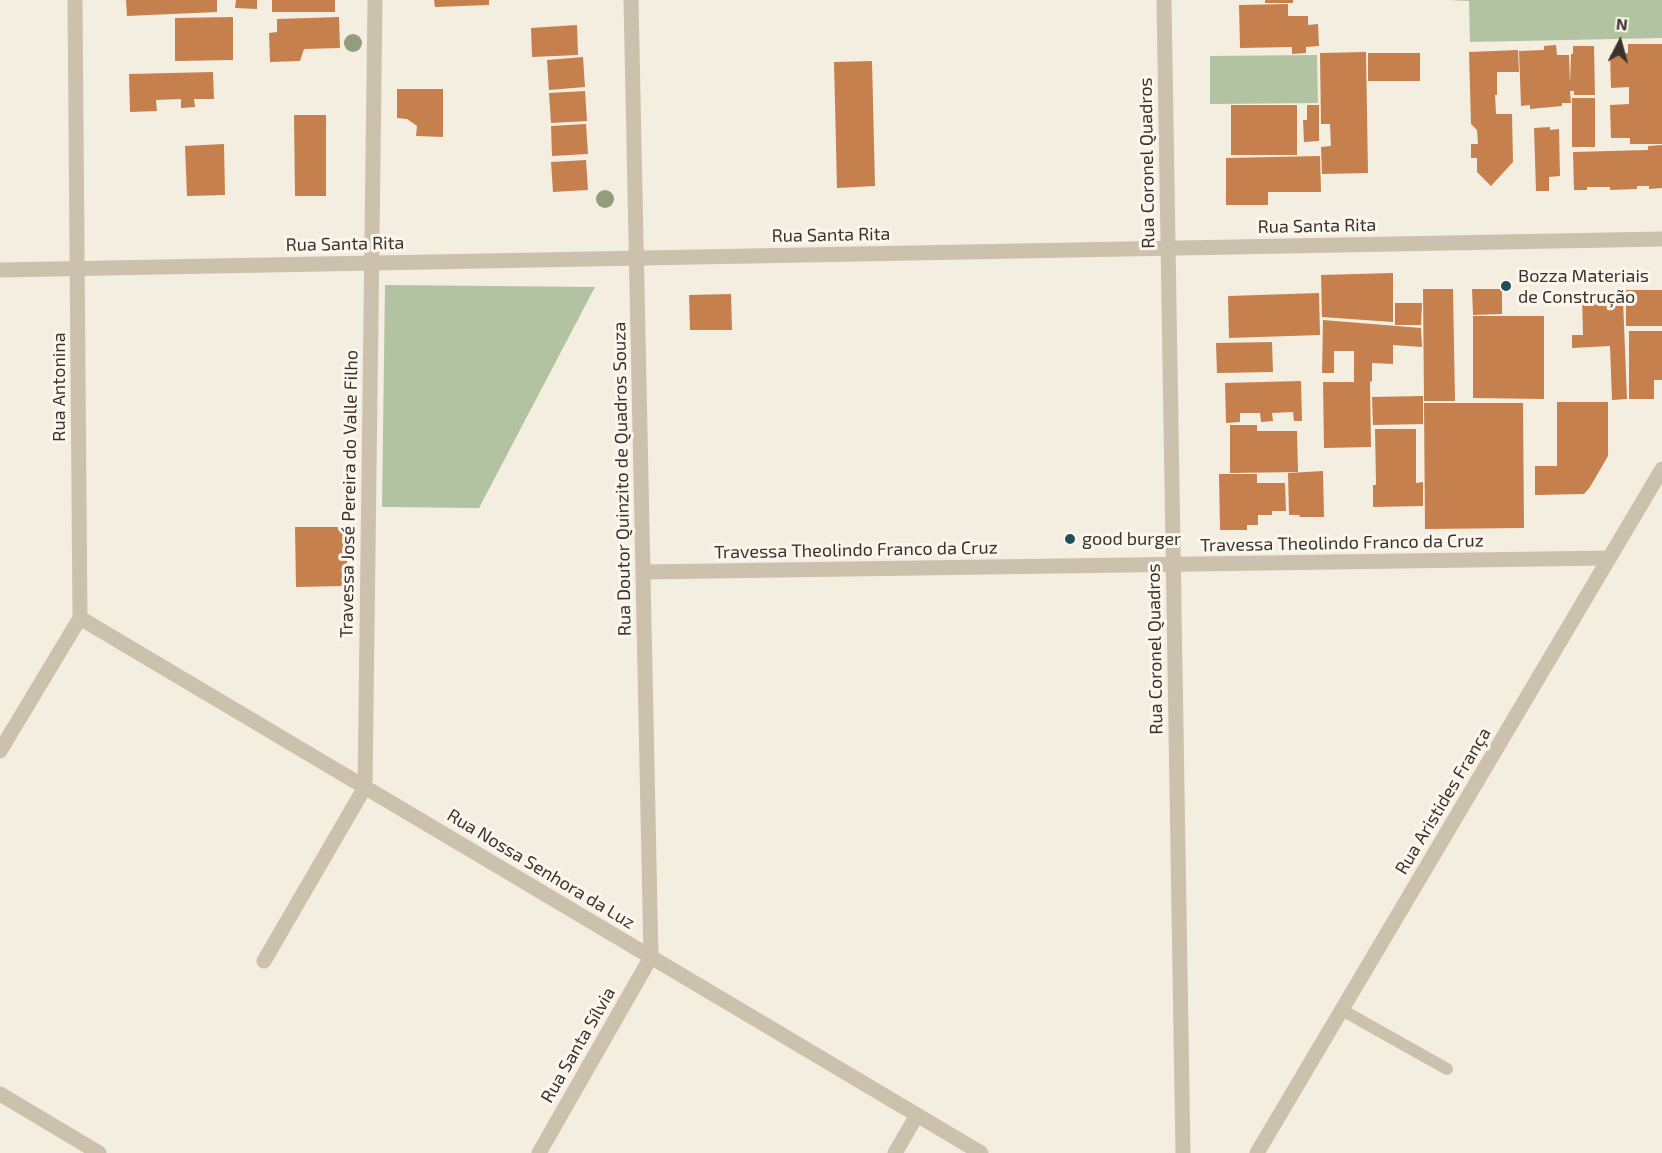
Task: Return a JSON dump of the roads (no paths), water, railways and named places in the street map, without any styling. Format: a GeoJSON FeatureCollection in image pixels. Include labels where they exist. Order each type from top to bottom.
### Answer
{"type":"FeatureCollection","features":[{"type":"Feature","properties":{"kind":"street","name":"Rua Antonina"},"geometry":{"type":"LineString","coordinates":[[75,0],[80,618]]}},
{"type":"Feature","properties":{"kind":"street","name":"Travessa José Pereira do Valle Filho"},"geometry":{"type":"LineString","coordinates":[[264,961],[365,787],[375,0]]}},
{"type":"Feature","properties":{"kind":"street","name":"Rua Doutor Quinzito de Quadros Souza"},"geometry":{"type":"LineString","coordinates":[[631,0],[651,957]]}},
{"type":"Feature","properties":{"kind":"street","name":"Rua Coronel Quadros"},"geometry":{"type":"LineString","coordinates":[[1164,0],[1184,1153]]}},
{"type":"Feature","properties":{"kind":"street","name":"Rua Santa Rita"},"geometry":{"type":"LineString","coordinates":[[0,270],[1662,239]]}},
{"type":"Feature","properties":{"kind":"street","name":"Rua Aristides França"},"geometry":{"type":"LineString","coordinates":[[1257,1153],[1662,469]]}},
{"type":"Feature","properties":{"kind":"street","name":"Travessa Theolindo Franco da Cruz"},"geometry":{"type":"LineString","coordinates":[[643,572],[1609,558]]}},
{"type":"Feature","properties":{"kind":"street","name":"Rua Nossa Senhora da Luz"},"geometry":{"type":"LineString","coordinates":[[80,618],[981,1153]]}},
{"type":"Feature","properties":{"kind":"street"},"geometry":{"type":"LineString","coordinates":[[0,751],[80,618]]}},
{"type":"Feature","properties":{"kind":"street","name":"Rua Santa Sílvia"},"geometry":{"type":"LineString","coordinates":[[539,1153],[651,957]]}},
{"type":"Feature","properties":{"kind":"street"},"geometry":{"type":"LineString","coordinates":[[0,1094],[99,1153]]}},
{"type":"Feature","properties":{"kind":"street"},"geometry":{"type":"LineString","coordinates":[[895,1153],[917,1115]]}},
{"type":"Feature","properties":{"kind":"lane"},"geometry":{"type":"LineString","coordinates":[[1342,1010],[1447,1070]]}},
{"type":"Feature","properties":{"kind":"place","name":"Bozza Materiais de Construção"},"geometry":{"type":"Point","coordinates":[1506,286]}},
{"type":"Feature","properties":{"kind":"place","name":"good burger"},"geometry":{"type":"Point","coordinates":[1070,539]}}]}
